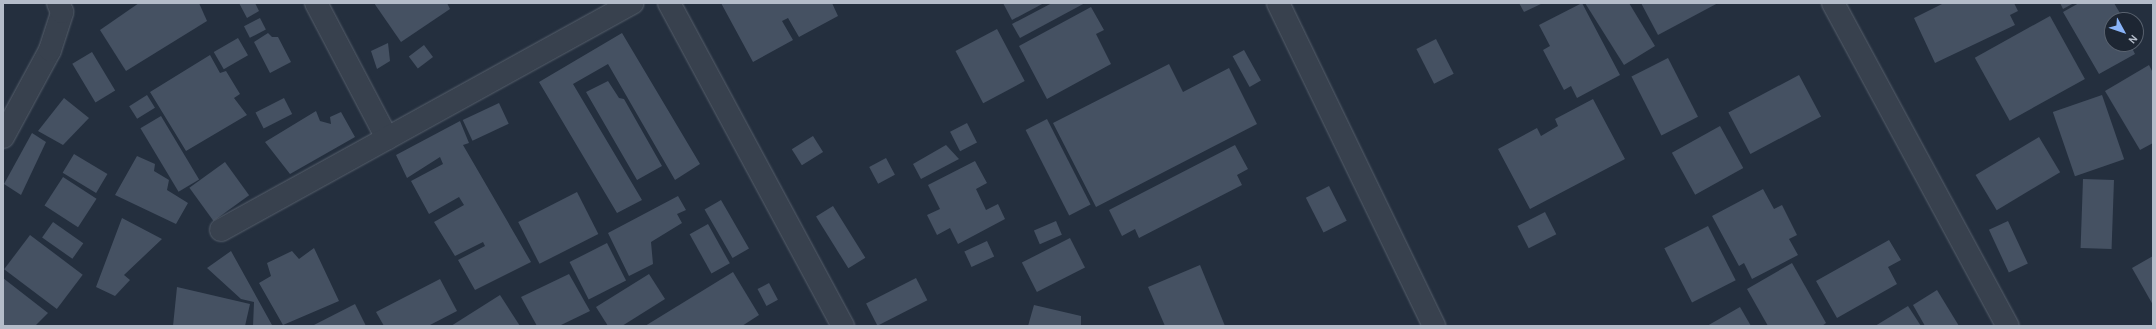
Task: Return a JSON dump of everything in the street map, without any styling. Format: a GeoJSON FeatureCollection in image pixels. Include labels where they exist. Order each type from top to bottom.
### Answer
{"type":"FeatureCollection","features":[{"type":"Feature","properties":{"kind":"street"},"geometry":{"type":"LineString","coordinates":[[3,137],[50,50],[62,12],[58,3]]}},
{"type":"Feature","properties":{"kind":"street"},"geometry":{"type":"LineString","coordinates":[[316,3],[387,138]]}},
{"type":"Feature","properties":{"kind":"street"},"geometry":{"type":"LineString","coordinates":[[221,230],[632,3]]}},
{"type":"Feature","properties":{"kind":"street"},"geometry":{"type":"LineString","coordinates":[[669,3],[843,326]]}},
{"type":"Feature","properties":{"kind":"street"},"geometry":{"type":"LineString","coordinates":[[1278,3],[1434,326]]}},
{"type":"Feature","properties":{"kind":"street"},"geometry":{"type":"LineString","coordinates":[[1833,3],[2008,326]]}},
{"type":"Feature","properties":{"kind":"building"},"geometry":{"type":"Polygon","coordinates":[[[139,3],[199,3],[207,21],[126,71],[100,30],[139,3]]]}},
{"type":"Feature","properties":{"kind":"building"},"geometry":{"type":"Polygon","coordinates":[[[239,3],[255,3],[259,11],[247,18],[239,3]]]}},
{"type":"Feature","properties":{"kind":"building"},"geometry":{"type":"Polygon","coordinates":[[[374,3],[447,3],[450,9],[401,42],[374,3]]]}},
{"type":"Feature","properties":{"kind":"building"},"geometry":{"type":"Polygon","coordinates":[[[721,3],[832,3],[838,16],[799,37],[788,18],[782,21],[793,40],[753,62],[721,3]]]}},
{"type":"Feature","properties":{"kind":"building"},"geometry":{"type":"Polygon","coordinates":[[[1003,3],[1044,3],[1012,20],[1003,3]]]}},
{"type":"Feature","properties":{"kind":"building"},"geometry":{"type":"Polygon","coordinates":[[[1052,3],[1085,3],[1020,38],[1012,24],[1052,3]]]}},
{"type":"Feature","properties":{"kind":"building"},"geometry":{"type":"Polygon","coordinates":[[[1519,3],[1543,3],[1524,12],[1519,3]]]}},
{"type":"Feature","properties":{"kind":"building"},"geometry":{"type":"Polygon","coordinates":[[[1582,3],[1620,75],[1577,98],[1571,86],[1564,90],[1543,50],[1550,46],[1539,25],[1582,3]]]}},
{"type":"Feature","properties":{"kind":"building"},"geometry":{"type":"Polygon","coordinates":[[[1585,3],[1629,3],[1655,46],[1624,65],[1585,3]]]}},
{"type":"Feature","properties":{"kind":"building"},"geometry":{"type":"Polygon","coordinates":[[[1641,3],[1718,3],[1658,35],[1641,3]]]}},
{"type":"Feature","properties":{"kind":"building"},"geometry":{"type":"Polygon","coordinates":[[[1944,3],[2014,3],[2018,11],[2010,15],[2015,25],[1935,63],[1914,18],[1944,3]]]}},
{"type":"Feature","properties":{"kind":"building"},"geometry":{"type":"Polygon","coordinates":[[[2060,3],[2074,3],[2063,9],[2060,3]]]}},
{"type":"Feature","properties":{"kind":"building"},"geometry":{"type":"Polygon","coordinates":[[[2079,3],[2114,3],[2119,12],[2104,12],[2104,52],[2134,52],[2135,54],[2099,74],[2063,12],[2079,3]]]}},
{"type":"Feature","properties":{"kind":"building"},"geometry":{"type":"Polygon","coordinates":[[[1091,7],[1104,30],[1096,34],[1111,64],[1047,99],[1019,46],[1091,7]]]}},
{"type":"Feature","properties":{"kind":"building"},"geometry":{"type":"Polygon","coordinates":[[[2050,16],[2085,79],[2010,121],[1975,58],[2050,16]]]}},
{"type":"Feature","properties":{"kind":"building"},"geometry":{"type":"Polygon","coordinates":[[[260,18],[266,30],[250,38],[244,26],[260,18]]]}},
{"type":"Feature","properties":{"kind":"building"},"geometry":{"type":"Polygon","coordinates":[[[997,29],[1025,81],[983,103],[956,51],[997,29]]]}},
{"type":"Feature","properties":{"kind":"building"},"geometry":{"type":"Polygon","coordinates":[[[268,33],[272,37],[278,37],[291,62],[270,73],[254,42],[268,33]]]}},
{"type":"Feature","properties":{"kind":"building"},"geometry":{"type":"Polygon","coordinates":[[[622,33],[700,164],[675,180],[608,64],[573,84],[642,200],[617,213],[539,82],[622,33]]]}},
{"type":"Feature","properties":{"kind":"building"},"geometry":{"type":"Polygon","coordinates":[[[238,38],[248,55],[224,69],[214,52],[238,38]]]}},
{"type":"Feature","properties":{"kind":"building"},"geometry":{"type":"Polygon","coordinates":[[[1436,39],[1454,74],[1434,84],[1416,49],[1436,39]]]}},
{"type":"Feature","properties":{"kind":"building"},"geometry":{"type":"Polygon","coordinates":[[[388,43],[390,61],[377,69],[371,51],[388,43]]]}},
{"type":"Feature","properties":{"kind":"building"},"geometry":{"type":"Polygon","coordinates":[[[424,45],[433,57],[418,68],[409,56],[424,45]]]}},
{"type":"Feature","properties":{"kind":"building"},"geometry":{"type":"Polygon","coordinates":[[[1244,50],[1261,81],[1250,87],[1233,56],[1244,50]]]}},
{"type":"Feature","properties":{"kind":"building"},"geometry":{"type":"Polygon","coordinates":[[[92,52],[115,91],[95,102],[72,64],[92,52]]]}},
{"type":"Feature","properties":{"kind":"building"},"geometry":{"type":"Polygon","coordinates":[[[210,55],[220,73],[226,71],[240,94],[234,98],[247,115],[186,151],[150,92],[210,55]]]}},
{"type":"Feature","properties":{"kind":"building"},"geometry":{"type":"Polygon","coordinates":[[[1668,58],[1698,117],[1661,135],[1631,77],[1668,58]]]}},
{"type":"Feature","properties":{"kind":"building"},"geometry":{"type":"Polygon","coordinates":[[[1169,64],[1183,92],[1229,68],[1257,124],[1096,207],[1053,123],[1169,64]]]}},
{"type":"Feature","properties":{"kind":"building"},"geometry":{"type":"Polygon","coordinates":[[[2149,65],[2153,73],[2153,143],[2140,150],[2105,91],[2149,65]]]}},
{"type":"Feature","properties":{"kind":"building"},"geometry":{"type":"Polygon","coordinates":[[[1799,75],[1821,116],[1750,154],[1728,113],[1799,75]]]}},
{"type":"Feature","properties":{"kind":"building"},"geometry":{"type":"Polygon","coordinates":[[[608,81],[619,98],[624,99],[662,166],[637,180],[586,92],[608,81]]]}},
{"type":"Feature","properties":{"kind":"building"},"geometry":{"type":"Polygon","coordinates":[[[147,95],[155,108],[137,119],[129,106],[147,95]]]}},
{"type":"Feature","properties":{"kind":"building"},"geometry":{"type":"Polygon","coordinates":[[[2102,95],[2124,159],[2075,176],[2053,112],[2102,95]]]}},
{"type":"Feature","properties":{"kind":"building"},"geometry":{"type":"Polygon","coordinates":[[[64,98],[89,118],[63,145],[38,131],[64,98]]]}},
{"type":"Feature","properties":{"kind":"building"},"geometry":{"type":"Polygon","coordinates":[[[284,98],[292,114],[264,129],[255,113],[284,98]]]}},
{"type":"Feature","properties":{"kind":"building"},"geometry":{"type":"Polygon","coordinates":[[[1593,99],[1625,159],[1530,209],[1498,149],[1537,128],[1541,136],[1558,126],[1555,119],[1593,99]]]}},
{"type":"Feature","properties":{"kind":"building"},"geometry":{"type":"Polygon","coordinates":[[[499,103],[509,124],[472,141],[463,120],[499,103]]]}},
{"type":"Feature","properties":{"kind":"building"},"geometry":{"type":"Polygon","coordinates":[[[316,111],[320,121],[331,124],[330,117],[341,112],[355,137],[290,174],[265,142],[316,111]]]}},
{"type":"Feature","properties":{"kind":"building"},"geometry":{"type":"Polygon","coordinates":[[[161,116],[199,179],[179,192],[140,128],[161,116]]]}},
{"type":"Feature","properties":{"kind":"building"},"geometry":{"type":"Polygon","coordinates":[[[1047,119],[1091,205],[1069,215],[1026,130],[1047,119]]]}},
{"type":"Feature","properties":{"kind":"building"},"geometry":{"type":"Polygon","coordinates":[[[460,121],[469,143],[463,145],[531,262],[475,290],[458,260],[485,246],[483,242],[455,256],[434,222],[464,205],[459,197],[429,214],[411,181],[443,164],[440,157],[407,178],[396,155],[460,121]]]}},
{"type":"Feature","properties":{"kind":"building"},"geometry":{"type":"Polygon","coordinates":[[[967,123],[977,143],[960,151],[950,132],[967,123]]]}},
{"type":"Feature","properties":{"kind":"building"},"geometry":{"type":"Polygon","coordinates":[[[1720,126],[1743,168],[1695,195],[1672,153],[1720,126]]]}},
{"type":"Feature","properties":{"kind":"building"},"geometry":{"type":"Polygon","coordinates":[[[32,133],[46,142],[21,195],[4,184],[32,133]]]}},
{"type":"Feature","properties":{"kind":"building"},"geometry":{"type":"Polygon","coordinates":[[[813,136],[823,152],[802,165],[792,149],[813,136]]]}},
{"type":"Feature","properties":{"kind":"building"},"geometry":{"type":"Polygon","coordinates":[[[2039,137],[2060,172],[1997,210],[1976,175],[2039,137]]]}},
{"type":"Feature","properties":{"kind":"building"},"geometry":{"type":"Polygon","coordinates":[[[946,145],[959,159],[921,179],[913,164],[946,145]]]}},
{"type":"Feature","properties":{"kind":"building"},"geometry":{"type":"Polygon","coordinates":[[[1235,145],[1248,169],[1237,175],[1242,185],[1139,238],[1135,229],[1122,236],[1109,210],[1235,145]]]}},
{"type":"Feature","properties":{"kind":"building"},"geometry":{"type":"Polygon","coordinates":[[[74,154],[107,174],[96,193],[63,173],[74,154]]]}},
{"type":"Feature","properties":{"kind":"building"},"geometry":{"type":"Polygon","coordinates":[[[137,156],[155,164],[154,171],[169,180],[167,190],[188,203],[176,224],[115,195],[137,156]]]}},
{"type":"Feature","properties":{"kind":"building"},"geometry":{"type":"Polygon","coordinates":[[[886,158],[895,175],[878,184],[869,167],[886,158]]]}},
{"type":"Feature","properties":{"kind":"building"},"geometry":{"type":"Polygon","coordinates":[[[975,161],[987,183],[976,189],[986,210],[998,204],[1005,219],[958,244],[950,228],[937,235],[927,215],[940,209],[928,185],[975,161]]]}},
{"type":"Feature","properties":{"kind":"building"},"geometry":{"type":"Polygon","coordinates":[[[225,162],[249,195],[214,221],[189,188],[225,162]]]}},
{"type":"Feature","properties":{"kind":"building"},"geometry":{"type":"Polygon","coordinates":[[[63,177],[97,199],[78,227],[44,206],[63,177]]]}},
{"type":"Feature","properties":{"kind":"building"},"geometry":{"type":"Polygon","coordinates":[[[2083,179],[2114,180],[2112,249],[2081,248],[2083,179]]]}},
{"type":"Feature","properties":{"kind":"building"},"geometry":{"type":"Polygon","coordinates":[[[1329,186],[1347,221],[1324,233],[1306,198],[1329,186]]]}},
{"type":"Feature","properties":{"kind":"building"},"geometry":{"type":"Polygon","coordinates":[[[1763,189],[1774,209],[1782,205],[1797,235],[1789,239],[1798,255],[1752,279],[1744,263],[1739,266],[1712,216],[1763,189]]]}},
{"type":"Feature","properties":{"kind":"building"},"geometry":{"type":"Polygon","coordinates":[[[577,192],[598,234],[540,264],[518,222],[577,192]]]}},
{"type":"Feature","properties":{"kind":"building"},"geometry":{"type":"Polygon","coordinates":[[[678,196],[686,210],[677,214],[682,223],[651,242],[653,264],[629,276],[608,233],[678,196]]]}},
{"type":"Feature","properties":{"kind":"building"},"geometry":{"type":"Polygon","coordinates":[[[721,200],[749,248],[733,258],[705,210],[721,200]]]}},
{"type":"Feature","properties":{"kind":"building"},"geometry":{"type":"Polygon","coordinates":[[[833,206],[865,258],[848,268],[816,217],[833,206]]]}},
{"type":"Feature","properties":{"kind":"building"},"geometry":{"type":"Polygon","coordinates":[[[1545,212],[1556,234],[1529,248],[1517,226],[1545,212]]]}},
{"type":"Feature","properties":{"kind":"building"},"geometry":{"type":"Polygon","coordinates":[[[122,218],[162,239],[124,275],[130,280],[115,296],[96,287],[122,218]]]}},
{"type":"Feature","properties":{"kind":"building"},"geometry":{"type":"Polygon","coordinates":[[[1056,221],[1062,235],[1040,244],[1034,230],[1056,221]]]}},
{"type":"Feature","properties":{"kind":"building"},"geometry":{"type":"Polygon","coordinates":[[[2008,221],[2028,264],[2009,272],[1989,230],[2008,221]]]}},
{"type":"Feature","properties":{"kind":"building"},"geometry":{"type":"Polygon","coordinates":[[[53,222],[83,243],[72,259],[42,238],[53,222]]]}},
{"type":"Feature","properties":{"kind":"building"},"geometry":{"type":"Polygon","coordinates":[[[708,224],[730,263],[711,274],[690,234],[708,224]]]}},
{"type":"Feature","properties":{"kind":"building"},"geometry":{"type":"Polygon","coordinates":[[[1708,226],[1736,280],[1692,303],[1664,248],[1708,226]]]}},
{"type":"Feature","properties":{"kind":"building"},"geometry":{"type":"Polygon","coordinates":[[[30,235],[83,275],[57,309],[4,269],[30,235]]]}},
{"type":"Feature","properties":{"kind":"building"},"geometry":{"type":"Polygon","coordinates":[[[1070,238],[1085,267],[1037,292],[1022,263],[1070,238]]]}},
{"type":"Feature","properties":{"kind":"building"},"geometry":{"type":"Polygon","coordinates":[[[1889,240],[1901,260],[1888,267],[1897,284],[1837,318],[1816,281],[1889,240]]]}},
{"type":"Feature","properties":{"kind":"building"},"geometry":{"type":"Polygon","coordinates":[[[987,241],[994,256],[972,267],[964,252],[987,241]]]}},
{"type":"Feature","properties":{"kind":"building"},"geometry":{"type":"Polygon","coordinates":[[[607,243],[626,280],[589,299],[570,262],[607,243]]]}},
{"type":"Feature","properties":{"kind":"building"},"geometry":{"type":"Polygon","coordinates":[[[314,248],[339,301],[283,325],[259,283],[271,276],[267,263],[292,251],[299,259],[314,248]]]}},
{"type":"Feature","properties":{"kind":"building"},"geometry":{"type":"Polygon","coordinates":[[[231,251],[272,325],[253,326],[254,302],[241,299],[207,268],[231,251]]]}},
{"type":"Feature","properties":{"kind":"building"},"geometry":{"type":"Polygon","coordinates":[[[2153,256],[2153,305],[2132,268],[2153,256]]]}},
{"type":"Feature","properties":{"kind":"building"},"geometry":{"type":"Polygon","coordinates":[[[1792,263],[1826,323],[1822,326],[1768,326],[1747,289],[1792,263]]]}},
{"type":"Feature","properties":{"kind":"building"},"geometry":{"type":"Polygon","coordinates":[[[1200,265],[1225,326],[1165,326],[1148,287],[1200,265]]]}},
{"type":"Feature","properties":{"kind":"building"},"geometry":{"type":"Polygon","coordinates":[[[733,272],[759,315],[742,326],[645,326],[733,272]]]}},
{"type":"Feature","properties":{"kind":"building"},"geometry":{"type":"Polygon","coordinates":[[[569,274],[590,311],[559,326],[537,326],[521,297],[569,274]]]}},
{"type":"Feature","properties":{"kind":"building"},"geometry":{"type":"Polygon","coordinates":[[[649,274],[665,299],[622,326],[608,326],[596,307],[649,274]]]}},
{"type":"Feature","properties":{"kind":"building"},"geometry":{"type":"Polygon","coordinates":[[[3,278],[48,313],[35,326],[3,326],[3,278]]]}},
{"type":"Feature","properties":{"kind":"building"},"geometry":{"type":"Polygon","coordinates":[[[916,278],[927,300],[877,326],[866,303],[916,278]]]}},
{"type":"Feature","properties":{"kind":"building"},"geometry":{"type":"Polygon","coordinates":[[[440,279],[457,311],[428,326],[384,326],[376,312],[440,279]]]}},
{"type":"Feature","properties":{"kind":"building"},"geometry":{"type":"Polygon","coordinates":[[[769,283],[778,300],[766,306],[758,289],[769,283]]]}},
{"type":"Feature","properties":{"kind":"building"},"geometry":{"type":"Polygon","coordinates":[[[177,287],[250,304],[245,326],[173,326],[177,287]]]}},
{"type":"Feature","properties":{"kind":"building"},"geometry":{"type":"Polygon","coordinates":[[[1937,290],[1959,326],[1925,326],[1913,305],[1937,290]]]}},
{"type":"Feature","properties":{"kind":"building"},"geometry":{"type":"Polygon","coordinates":[[[500,295],[520,326],[451,326],[500,295]]]}},
{"type":"Feature","properties":{"kind":"building"},"geometry":{"type":"Polygon","coordinates":[[[355,304],[366,326],[312,326],[355,304]]]}},
{"type":"Feature","properties":{"kind":"building"},"geometry":{"type":"Polygon","coordinates":[[[1034,305],[1081,316],[1081,326],[1028,326],[1034,305]]]}},
{"type":"Feature","properties":{"kind":"building"},"geometry":{"type":"Polygon","coordinates":[[[1908,306],[1921,326],[1875,326],[1908,306]]]}},
{"type":"Feature","properties":{"kind":"building"},"geometry":{"type":"Polygon","coordinates":[[[1740,307],[1751,326],[1707,326],[1740,307]]]}}]}
